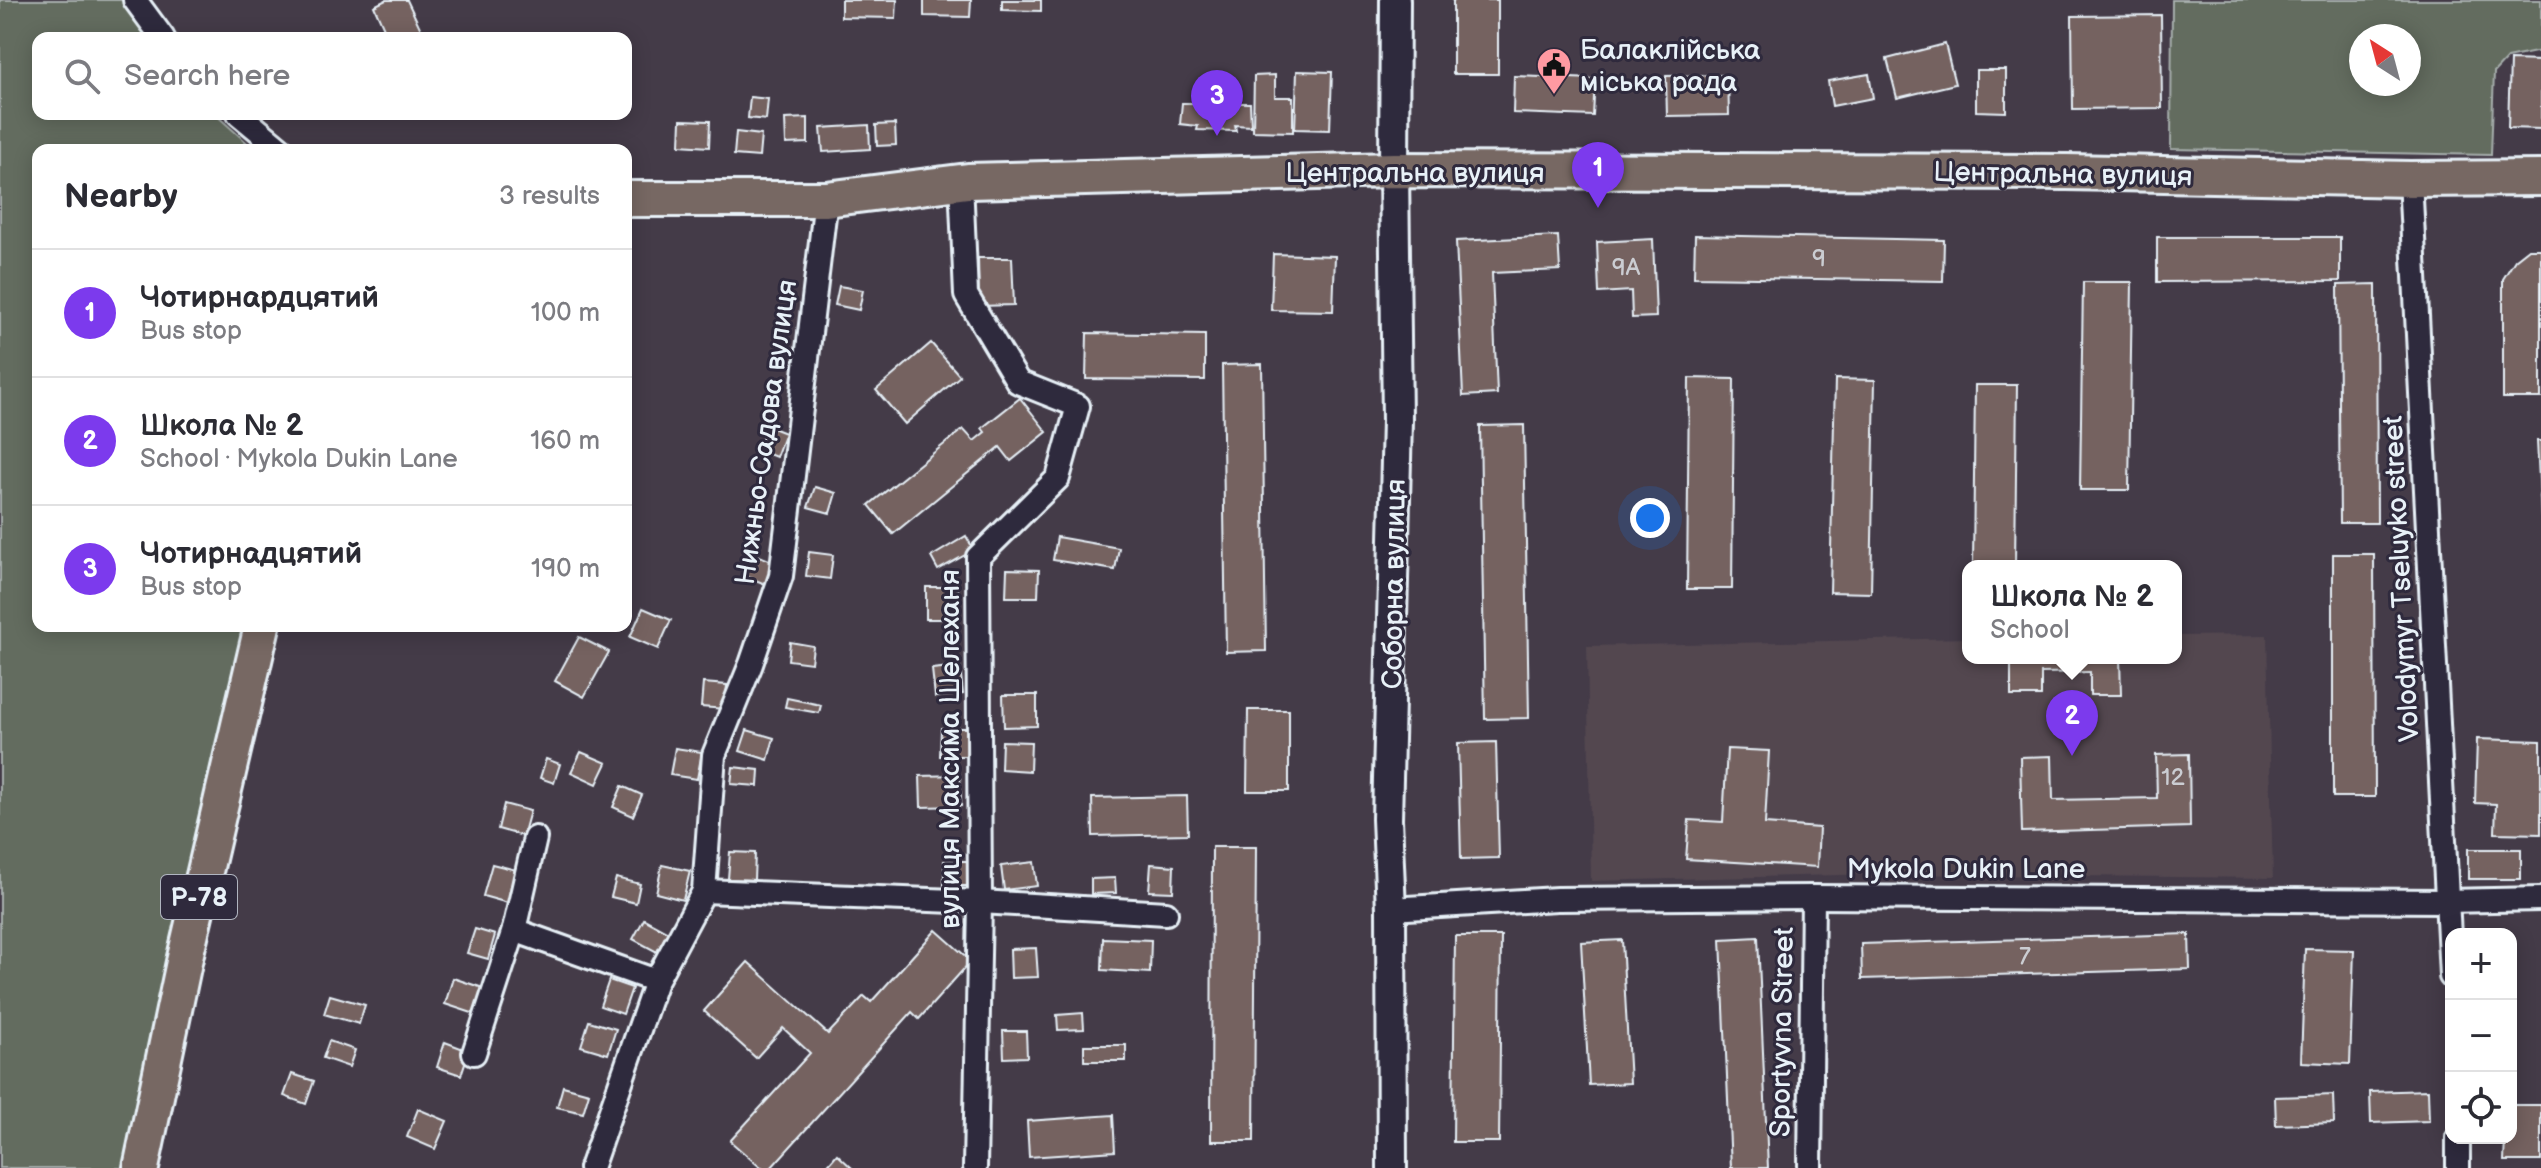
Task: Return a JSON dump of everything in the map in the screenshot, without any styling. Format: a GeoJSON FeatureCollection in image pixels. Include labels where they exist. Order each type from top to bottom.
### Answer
{"type":"FeatureCollection","features":[{"type":"Feature","properties":{"kind":"main road","name":"Центральна вулиця"},"geometry":{"type":"LineString","coordinates":[[632,199],[826,199],[961,181],[1394,170],[2067,172],[2410,179],[2541,178]]}},
{"type":"Feature","properties":{"kind":"main road","name":"Р-78"},"geometry":{"type":"LineString","coordinates":[[141,1168],[261,632]]}},
{"type":"Feature","properties":{"kind":"street"},"geometry":{"type":"LineString","coordinates":[[135,0],[159,32]]}},
{"type":"Feature","properties":{"kind":"street","name":"Соборна вулиця"},"geometry":{"type":"LineString","coordinates":[[1392,1168],[1391,909],[1387,819],[1397,420],[1395,0]]}},
{"type":"Feature","properties":{"kind":"street"},"geometry":{"type":"LineString","coordinates":[[246,120],[275,144]]}},
{"type":"Feature","properties":{"kind":"street","name":"Volodymyr Tseluyko street"},"geometry":{"type":"LineString","coordinates":[[2410,179],[2448,928]]}},
{"type":"Feature","properties":{"kind":"street","name":"вулиця Максима Шелеханя"},"geometry":{"type":"LineString","coordinates":[[961,181],[966,295],[1018,382],[1078,406],[1058,478],[978,557],[980,902],[975,1168]]}},
{"type":"Feature","properties":{"kind":"street","name":"Нижньо-Садова вулиця"},"geometry":{"type":"LineString","coordinates":[[591,1168],[656,981],[704,891],[714,755],[751,664],[781,576],[826,199]]}},
{"type":"Feature","properties":{"kind":"street"},"geometry":{"type":"LineString","coordinates":[[474,1053],[514,930],[535,838]]}},
{"type":"Feature","properties":{"kind":"street"},"geometry":{"type":"LineString","coordinates":[[704,891],[1166,913]]}},
{"type":"Feature","properties":{"kind":"street","name":"Sportyvna Street"},"geometry":{"type":"LineString","coordinates":[[1810,1168],[1813,897]]}},
{"type":"Feature","properties":{"kind":"street","name":"Mykola Dukin Lane"},"geometry":{"type":"LineString","coordinates":[[1391,909],[1557,899],[2541,899]]}},
{"type":"Feature","properties":{"kind":"street"},"geometry":{"type":"LineString","coordinates":[[514,930],[656,981]]}},
{"type":"Feature","properties":{"kind":"street"},"geometry":{"type":"LineString","coordinates":[[2458,1144],[2458,1168]]}},
{"type":"Feature","properties":{"kind":"shaded area"},"geometry":{"type":"Polygon","coordinates":[[[2267,635],[2273,878],[1878,874],[1591,881],[1587,646],[1962,638],[1962,664],[2182,664],[2182,636],[2267,635]]]}},
{"type":"Feature","properties":{"kind":"green space"},"geometry":{"type":"Polygon","coordinates":[[[0,0],[122,0],[146,32],[32,32],[32,120],[222,120],[248,144],[32,144],[32,632],[247,632],[129,1168],[0,1168],[0,0]]]}},
{"type":"Feature","properties":{"kind":"green space"},"geometry":{"type":"Polygon","coordinates":[[[2172,0],[2541,0],[2541,51],[2507,58],[2494,72],[2491,155],[2171,149],[2172,0]]]}},
{"type":"Feature","properties":{"kind":"building"},"geometry":{"type":"Polygon","coordinates":[[[386,0],[407,0],[422,32],[386,32],[374,6],[386,0]]]}},
{"type":"Feature","properties":{"kind":"building"},"geometry":{"type":"Polygon","coordinates":[[[841,0],[897,0],[896,18],[841,17],[841,0]]]}},
{"type":"Feature","properties":{"kind":"building"},"geometry":{"type":"Polygon","coordinates":[[[924,0],[971,0],[970,17],[924,16],[924,0]]]}},
{"type":"Feature","properties":{"kind":"building"},"geometry":{"type":"Polygon","coordinates":[[[1002,0],[1041,0],[1041,11],[1002,10],[1002,0]]]}},
{"type":"Feature","properties":{"kind":"building"},"geometry":{"type":"Polygon","coordinates":[[[1453,0],[1498,0],[1498,74],[1453,74],[1453,0]]]}},
{"type":"Feature","properties":{"kind":"building"},"geometry":{"type":"Polygon","coordinates":[[[2161,15],[2162,108],[2073,109],[2072,16],[2161,15]]]}},
{"type":"Feature","properties":{"kind":"building"},"geometry":{"type":"Polygon","coordinates":[[[1945,44],[1955,84],[1897,98],[1887,59],[1945,44]]]}},
{"type":"Feature","properties":{"kind":"building"},"geometry":{"type":"Polygon","coordinates":[[[2510,60],[2541,61],[2541,129],[2508,128],[2510,60]]]}},
{"type":"Feature","properties":{"kind":"building"},"geometry":{"type":"Polygon","coordinates":[[[1976,70],[2006,70],[2006,112],[1976,111],[1976,70]]]}},
{"type":"Feature","properties":{"kind":"building"},"geometry":{"type":"Polygon","coordinates":[[[1297,71],[1332,72],[1330,130],[1295,129],[1297,71]]]}},
{"type":"Feature","properties":{"kind":"building"},"geometry":{"type":"Polygon","coordinates":[[[1869,74],[1873,98],[1832,106],[1828,81],[1869,74]]]}},
{"type":"Feature","properties":{"kind":"building"},"geometry":{"type":"Polygon","coordinates":[[[1275,75],[1275,97],[1293,97],[1293,132],[1253,131],[1254,76],[1275,75]]]}},
{"type":"Feature","properties":{"kind":"building"},"geometry":{"type":"Polygon","coordinates":[[[1728,75],[1729,115],[1667,116],[1666,76],[1728,75]]]}},
{"type":"Feature","properties":{"kind":"building","name":"Балаклійська міська рада"},"geometry":{"type":"Polygon","coordinates":[[[1514,76],[1595,79],[1593,116],[1513,113],[1514,76]]]}},
{"type":"Feature","properties":{"kind":"building"},"geometry":{"type":"Polygon","coordinates":[[[750,97],[768,99],[766,120],[748,118],[750,97]]]}},
{"type":"Feature","properties":{"kind":"building"},"geometry":{"type":"Polygon","coordinates":[[[1182,103],[1250,103],[1251,126],[1235,125],[1236,131],[1197,130],[1198,126],[1180,124],[1182,103]]]}},
{"type":"Feature","properties":{"kind":"building"},"geometry":{"type":"Polygon","coordinates":[[[808,118],[808,143],[786,144],[785,119],[808,118]]]}},
{"type":"Feature","properties":{"kind":"building"},"geometry":{"type":"Polygon","coordinates":[[[681,120],[710,121],[709,147],[680,145],[681,120]]]}},
{"type":"Feature","properties":{"kind":"building"},"geometry":{"type":"Polygon","coordinates":[[[895,124],[896,145],[877,146],[876,125],[895,124]]]}},
{"type":"Feature","properties":{"kind":"building"},"geometry":{"type":"Polygon","coordinates":[[[869,125],[870,149],[823,152],[821,128],[869,125]]]}},
{"type":"Feature","properties":{"kind":"building"},"geometry":{"type":"Polygon","coordinates":[[[736,132],[761,135],[759,157],[734,155],[736,132]]]}},
{"type":"Feature","properties":{"kind":"building"},"geometry":{"type":"Polygon","coordinates":[[[1695,235],[1944,240],[1943,281],[1694,277],[1695,235]]]}},
{"type":"Feature","properties":{"kind":"building"},"geometry":{"type":"Polygon","coordinates":[[[1558,236],[1560,270],[1492,273],[1497,394],[1463,396],[1456,241],[1558,236]]]}},
{"type":"Feature","properties":{"kind":"building"},"geometry":{"type":"Polygon","coordinates":[[[2157,237],[2340,237],[2340,281],[2157,282],[2157,237]]]}},
{"type":"Feature","properties":{"kind":"building"},"geometry":{"type":"Polygon","coordinates":[[[1653,239],[1656,317],[1632,318],[1631,291],[1599,293],[1597,242],[1653,239]]]}},
{"type":"Feature","properties":{"kind":"building"},"geometry":{"type":"Polygon","coordinates":[[[2529,249],[2541,249],[2541,398],[2503,398],[2503,279],[2515,260],[2529,249]]]}},
{"type":"Feature","properties":{"kind":"building"},"geometry":{"type":"Polygon","coordinates":[[[1273,254],[1335,256],[1333,311],[1271,310],[1273,254]]]}},
{"type":"Feature","properties":{"kind":"building"},"geometry":{"type":"Polygon","coordinates":[[[978,258],[1012,258],[1014,305],[979,306],[978,258]]]}},
{"type":"Feature","properties":{"kind":"building"},"geometry":{"type":"Polygon","coordinates":[[[2083,282],[2132,282],[2129,490],[2080,490],[2083,282]]]}},
{"type":"Feature","properties":{"kind":"building"},"geometry":{"type":"Polygon","coordinates":[[[2376,284],[2377,523],[2340,523],[2338,285],[2376,284]]]}},
{"type":"Feature","properties":{"kind":"building"},"geometry":{"type":"Polygon","coordinates":[[[839,286],[863,290],[859,310],[835,305],[839,286]]]}},
{"type":"Feature","properties":{"kind":"building"},"geometry":{"type":"Polygon","coordinates":[[[1087,333],[1205,335],[1205,380],[1086,379],[1087,333]]]}},
{"type":"Feature","properties":{"kind":"building"},"geometry":{"type":"Polygon","coordinates":[[[931,343],[960,376],[905,424],[876,390],[931,343]]]}},
{"type":"Feature","properties":{"kind":"building"},"geometry":{"type":"Polygon","coordinates":[[[1262,364],[1266,651],[1226,652],[1222,365],[1262,364]]]}},
{"type":"Feature","properties":{"kind":"building"},"geometry":{"type":"Polygon","coordinates":[[[1689,378],[1734,379],[1732,589],[1687,589],[1689,378]]]}},
{"type":"Feature","properties":{"kind":"building"},"geometry":{"type":"Polygon","coordinates":[[[1835,379],[1875,380],[1871,593],[1830,592],[1835,379]]]}},
{"type":"Feature","properties":{"kind":"building"},"geometry":{"type":"Polygon","coordinates":[[[1975,385],[2017,385],[2015,560],[1973,560],[1975,385]]]}},
{"type":"Feature","properties":{"kind":"building"},"geometry":{"type":"Polygon","coordinates":[[[1020,398],[1047,432],[1011,461],[1000,447],[893,534],[869,505],[963,429],[974,441],[985,432],[982,428],[1020,398]]]}},
{"type":"Feature","properties":{"kind":"building"},"geometry":{"type":"Polygon","coordinates":[[[1524,425],[1529,718],[1485,719],[1480,426],[1524,425]]]}},
{"type":"Feature","properties":{"kind":"building"},"geometry":{"type":"Polygon","coordinates":[[[767,426],[785,433],[776,457],[758,450],[767,426]]]}},
{"type":"Feature","properties":{"kind":"building"},"geometry":{"type":"Polygon","coordinates":[[[2537,441],[2541,441],[2541,519],[2537,441]]]}},
{"type":"Feature","properties":{"kind":"building"},"geometry":{"type":"Polygon","coordinates":[[[815,487],[836,493],[830,513],[808,507],[815,487]]]}},
{"type":"Feature","properties":{"kind":"building"},"geometry":{"type":"Polygon","coordinates":[[[966,536],[974,550],[938,570],[931,557],[966,536]]]}},
{"type":"Feature","properties":{"kind":"building"},"geometry":{"type":"Polygon","coordinates":[[[1057,537],[1119,548],[1115,570],[1053,560],[1057,537]]]}},
{"type":"Feature","properties":{"kind":"building"},"geometry":{"type":"Polygon","coordinates":[[[809,552],[833,555],[830,579],[806,576],[809,552]]]}},
{"type":"Feature","properties":{"kind":"building"},"geometry":{"type":"Polygon","coordinates":[[[752,553],[779,564],[770,586],[743,575],[752,553]]]}},
{"type":"Feature","properties":{"kind":"building"},"geometry":{"type":"Polygon","coordinates":[[[2333,554],[2374,554],[2375,797],[2333,797],[2333,554]]]}},
{"type":"Feature","properties":{"kind":"building"},"geometry":{"type":"Polygon","coordinates":[[[1007,569],[1039,570],[1038,597],[1006,597],[1007,569]]]}},
{"type":"Feature","properties":{"kind":"building"},"geometry":{"type":"Polygon","coordinates":[[[926,587],[958,587],[958,619],[926,619],[926,587]]]}},
{"type":"Feature","properties":{"kind":"building"},"geometry":{"type":"Polygon","coordinates":[[[643,608],[671,620],[658,649],[630,637],[643,608]]]}},
{"type":"Feature","properties":{"kind":"building"},"geometry":{"type":"Polygon","coordinates":[[[579,637],[609,652],[584,697],[555,681],[579,637]]]}},
{"type":"Feature","properties":{"kind":"building"},"geometry":{"type":"Polygon","coordinates":[[[790,642],[813,646],[811,663],[788,660],[790,642]]]}},
{"type":"Feature","properties":{"kind":"building"},"geometry":{"type":"Polygon","coordinates":[[[2011,664],[2120,664],[2121,695],[2090,695],[2090,672],[2041,673],[2041,696],[2011,696],[2011,664]]]}},
{"type":"Feature","properties":{"kind":"building"},"geometry":{"type":"Polygon","coordinates":[[[960,666],[963,694],[935,697],[932,669],[960,666]]]}},
{"type":"Feature","properties":{"kind":"building"},"geometry":{"type":"Polygon","coordinates":[[[703,683],[727,685],[725,709],[701,707],[703,683]]]}},
{"type":"Feature","properties":{"kind":"building"},"geometry":{"type":"Polygon","coordinates":[[[1003,695],[1037,695],[1037,726],[1004,727],[1003,695]]]}},
{"type":"Feature","properties":{"kind":"building"},"geometry":{"type":"Polygon","coordinates":[[[787,698],[821,705],[819,713],[785,707],[787,698]]]}},
{"type":"Feature","properties":{"kind":"building"},"geometry":{"type":"Polygon","coordinates":[[[1248,710],[1289,710],[1289,791],[1247,791],[1248,710]]]}},
{"type":"Feature","properties":{"kind":"building"},"geometry":{"type":"Polygon","coordinates":[[[941,728],[969,728],[968,756],[940,756],[941,728]]]}},
{"type":"Feature","properties":{"kind":"building"},"geometry":{"type":"Polygon","coordinates":[[[747,730],[774,738],[768,760],[740,751],[747,730]]]}},
{"type":"Feature","properties":{"kind":"building"},"geometry":{"type":"Polygon","coordinates":[[[2477,739],[2541,741],[2541,834],[2495,833],[2496,804],[2475,803],[2477,739]]]}},
{"type":"Feature","properties":{"kind":"building"},"geometry":{"type":"Polygon","coordinates":[[[1002,741],[1031,742],[1030,771],[1001,769],[1002,741]]]}},
{"type":"Feature","properties":{"kind":"building"},"geometry":{"type":"Polygon","coordinates":[[[1496,742],[1499,858],[1461,859],[1458,743],[1496,742]]]}},
{"type":"Feature","properties":{"kind":"building"},"geometry":{"type":"Polygon","coordinates":[[[675,748],[702,752],[697,779],[670,775],[675,748]]]}},
{"type":"Feature","properties":{"kind":"building"},"geometry":{"type":"Polygon","coordinates":[[[1727,749],[1769,751],[1765,824],[1819,828],[1817,867],[1686,859],[1689,820],[1723,822],[1727,749]]]}},
{"type":"Feature","properties":{"kind":"building"},"geometry":{"type":"Polygon","coordinates":[[[581,752],[607,763],[597,784],[571,772],[581,752]]]}},
{"type":"Feature","properties":{"kind":"building"},"geometry":{"type":"Polygon","coordinates":[[[2189,754],[2190,827],[2022,832],[2020,757],[2052,756],[2053,800],[2157,798],[2156,755],[2189,754]]]}},
{"type":"Feature","properties":{"kind":"building"},"geometry":{"type":"Polygon","coordinates":[[[546,759],[560,764],[554,783],[540,778],[546,759]]]}},
{"type":"Feature","properties":{"kind":"building"},"geometry":{"type":"Polygon","coordinates":[[[733,767],[759,770],[758,786],[731,784],[733,767]]]}},
{"type":"Feature","properties":{"kind":"building"},"geometry":{"type":"Polygon","coordinates":[[[960,775],[961,806],[921,807],[920,776],[960,775]]]}},
{"type":"Feature","properties":{"kind":"building"},"geometry":{"type":"Polygon","coordinates":[[[622,786],[642,795],[633,816],[613,807],[622,786]]]}},
{"type":"Feature","properties":{"kind":"building"},"geometry":{"type":"Polygon","coordinates":[[[1187,796],[1188,834],[1093,836],[1092,798],[1187,796]]]}},
{"type":"Feature","properties":{"kind":"building"},"geometry":{"type":"Polygon","coordinates":[[[504,804],[530,811],[523,836],[498,829],[504,804]]]}},
{"type":"Feature","properties":{"kind":"building"},"geometry":{"type":"Polygon","coordinates":[[[1212,847],[1256,847],[1254,1141],[1211,1141],[1212,847]]]}},
{"type":"Feature","properties":{"kind":"building"},"geometry":{"type":"Polygon","coordinates":[[[2468,849],[2521,849],[2521,879],[2468,879],[2468,849]]]}},
{"type":"Feature","properties":{"kind":"building"},"geometry":{"type":"Polygon","coordinates":[[[730,852],[755,853],[754,880],[728,879],[730,852]]]}},
{"type":"Feature","properties":{"kind":"building"},"geometry":{"type":"Polygon","coordinates":[[[944,861],[969,861],[968,886],[944,886],[944,861]]]}},
{"type":"Feature","properties":{"kind":"building"},"geometry":{"type":"Polygon","coordinates":[[[1034,862],[1037,886],[1004,890],[1001,866],[1034,862]]]}},
{"type":"Feature","properties":{"kind":"building"},"geometry":{"type":"Polygon","coordinates":[[[492,864],[516,870],[508,903],[483,896],[492,864]]]}},
{"type":"Feature","properties":{"kind":"building"},"geometry":{"type":"Polygon","coordinates":[[[1151,864],[1174,866],[1173,892],[1149,891],[1151,864]]]}},
{"type":"Feature","properties":{"kind":"building"},"geometry":{"type":"Polygon","coordinates":[[[662,865],[690,871],[683,900],[656,893],[662,865]]]}},
{"type":"Feature","properties":{"kind":"building"},"geometry":{"type":"Polygon","coordinates":[[[616,878],[640,884],[636,903],[611,897],[616,878]]]}},
{"type":"Feature","properties":{"kind":"building"},"geometry":{"type":"Polygon","coordinates":[[[1115,878],[1116,893],[1091,894],[1091,879],[1115,878]]]}},
{"type":"Feature","properties":{"kind":"building"},"geometry":{"type":"Polygon","coordinates":[[[644,919],[668,932],[657,952],[633,939],[644,919]]]}},
{"type":"Feature","properties":{"kind":"building"},"geometry":{"type":"Polygon","coordinates":[[[475,929],[495,935],[488,959],[467,953],[475,929]]]}},
{"type":"Feature","properties":{"kind":"building"},"geometry":{"type":"Polygon","coordinates":[[[936,930],[971,961],[919,1019],[912,1012],[771,1168],[761,1168],[730,1141],[810,1053],[783,1028],[756,1058],[704,1011],[748,962],[828,1034],[864,996],[871,1002],[936,930]]]}},
{"type":"Feature","properties":{"kind":"building"},"geometry":{"type":"Polygon","coordinates":[[[2189,934],[2190,969],[1862,979],[1861,944],[2189,934]]]}},
{"type":"Feature","properties":{"kind":"building"},"geometry":{"type":"Polygon","coordinates":[[[1455,936],[1501,936],[1499,1142],[1453,1142],[1455,936]]]}},
{"type":"Feature","properties":{"kind":"building"},"geometry":{"type":"Polygon","coordinates":[[[1758,937],[1768,1168],[1731,1168],[1721,939],[1758,937]]]}},
{"type":"Feature","properties":{"kind":"building"},"geometry":{"type":"Polygon","coordinates":[[[1103,938],[1151,940],[1150,973],[1102,970],[1103,938]]]}},
{"type":"Feature","properties":{"kind":"building"},"geometry":{"type":"Polygon","coordinates":[[[1622,940],[1630,1083],[1589,1085],[1581,942],[1622,940]]]}},
{"type":"Feature","properties":{"kind":"building"},"geometry":{"type":"Polygon","coordinates":[[[1036,948],[1038,977],[1011,978],[1010,949],[1036,948]]]}},
{"type":"Feature","properties":{"kind":"building"},"geometry":{"type":"Polygon","coordinates":[[[2305,949],[2354,950],[2350,1064],[2301,1062],[2305,949]]]}},
{"type":"Feature","properties":{"kind":"building"},"geometry":{"type":"Polygon","coordinates":[[[453,978],[483,988],[475,1014],[445,1004],[453,978]]]}},
{"type":"Feature","properties":{"kind":"building"},"geometry":{"type":"Polygon","coordinates":[[[609,980],[632,988],[623,1014],[600,1006],[609,980]]]}},
{"type":"Feature","properties":{"kind":"building"},"geometry":{"type":"Polygon","coordinates":[[[330,995],[365,1005],[359,1024],[324,1014],[330,995]]]}},
{"type":"Feature","properties":{"kind":"building"},"geometry":{"type":"Polygon","coordinates":[[[1083,1013],[1084,1029],[1058,1030],[1057,1015],[1083,1013]]]}},
{"type":"Feature","properties":{"kind":"building"},"geometry":{"type":"Polygon","coordinates":[[[589,1021],[616,1029],[608,1054],[581,1046],[589,1021]]]}},
{"type":"Feature","properties":{"kind":"building"},"geometry":{"type":"Polygon","coordinates":[[[1003,1031],[1026,1031],[1027,1057],[1004,1058],[1003,1031]]]}},
{"type":"Feature","properties":{"kind":"building"},"geometry":{"type":"Polygon","coordinates":[[[329,1041],[355,1050],[349,1067],[323,1058],[329,1041]]]}},
{"type":"Feature","properties":{"kind":"building"},"geometry":{"type":"Polygon","coordinates":[[[445,1042],[469,1051],[461,1075],[437,1067],[445,1042]]]}},
{"type":"Feature","properties":{"kind":"building"},"geometry":{"type":"Polygon","coordinates":[[[1084,1045],[1126,1045],[1126,1061],[1084,1061],[1084,1045]]]}},
{"type":"Feature","properties":{"kind":"building"},"geometry":{"type":"Polygon","coordinates":[[[292,1074],[314,1081],[306,1104],[284,1096],[292,1074]]]}},
{"type":"Feature","properties":{"kind":"building"},"geometry":{"type":"Polygon","coordinates":[[[563,1086],[589,1093],[583,1113],[557,1107],[563,1086]]]}},
{"type":"Feature","properties":{"kind":"building"},"geometry":{"type":"Polygon","coordinates":[[[2428,1090],[2429,1121],[2371,1123],[2370,1092],[2428,1090]]]}},
{"type":"Feature","properties":{"kind":"building"},"geometry":{"type":"Polygon","coordinates":[[[2333,1095],[2334,1123],[2276,1125],[2275,1097],[2333,1095]]]}},
{"type":"Feature","properties":{"kind":"building"},"geometry":{"type":"Polygon","coordinates":[[[2517,1105],[2541,1105],[2541,1161],[2504,1161],[2505,1144],[2517,1144],[2517,1105]]]}},
{"type":"Feature","properties":{"kind":"building"},"geometry":{"type":"Polygon","coordinates":[[[418,1109],[447,1121],[435,1149],[407,1137],[418,1109]]]}},
{"type":"Feature","properties":{"kind":"building"},"geometry":{"type":"Polygon","coordinates":[[[1113,1115],[1115,1151],[1029,1157],[1027,1121],[1113,1115]]]}},
{"type":"Feature","properties":{"kind":"building"},"geometry":{"type":"Polygon","coordinates":[[[837,1154],[852,1168],[825,1168],[837,1154]]]}},
{"type":"Feature","properties":{"kind":"place","name":"Балаклійська міська рада"},"geometry":{"type":"Point","coordinates":[1554,96]}},
{"type":"Feature","properties":{"kind":"place","name":"Чотирнадцятий"},"geometry":{"type":"Point","coordinates":[1217,136]}},
{"type":"Feature","properties":{"kind":"place","name":"Чотирнардцятий"},"geometry":{"type":"Point","coordinates":[1598,208]}},
{"type":"Feature","properties":{"kind":"place","name":"Школа № 2"},"geometry":{"type":"Point","coordinates":[2072,756]}}]}
